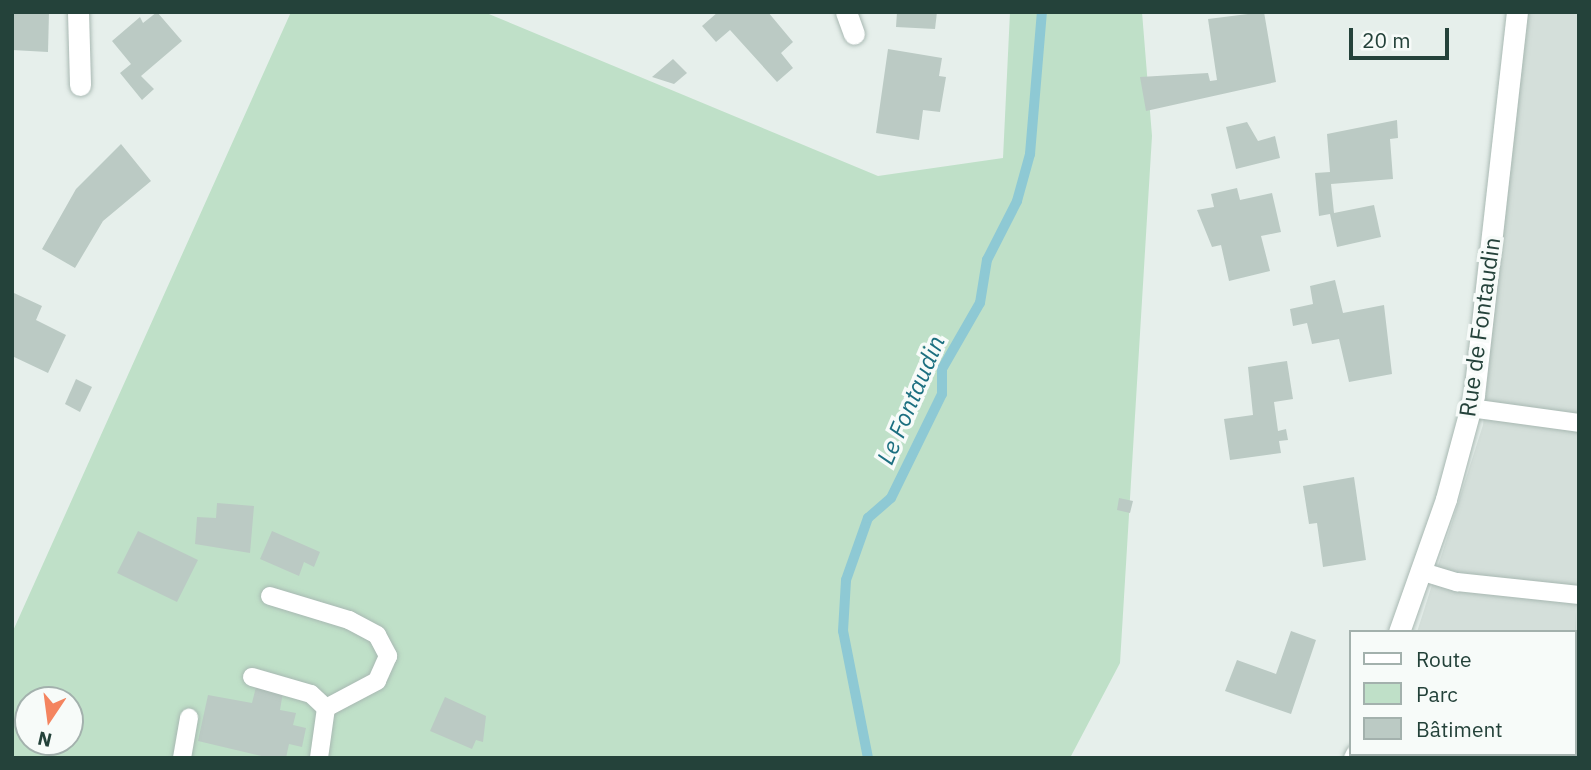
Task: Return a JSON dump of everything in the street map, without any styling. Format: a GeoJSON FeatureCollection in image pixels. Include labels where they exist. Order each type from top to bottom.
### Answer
{"type":"FeatureCollection","features":[{"type":"Feature","properties":{"kind":"street"},"geometry":{"type":"LineString","coordinates":[[78,12],[80,85]]}},
{"type":"Feature","properties":{"kind":"street"},"geometry":{"type":"LineString","coordinates":[[846,12],[854,34]]}},
{"type":"Feature","properties":{"kind":"street","name":"Rue de Fontaudin"},"geometry":{"type":"LineString","coordinates":[[1400,630],[1470,408],[1517,12]]}},
{"type":"Feature","properties":{"kind":"lane"},"geometry":{"type":"LineString","coordinates":[[1470,408],[1579,423]]}},
{"type":"Feature","properties":{"kind":"lane"},"geometry":{"type":"LineString","coordinates":[[1420,571],[1457,582],[1579,594]]}},
{"type":"Feature","properties":{"kind":"lane"},"geometry":{"type":"LineString","coordinates":[[270,596],[349,620],[377,635],[383,645],[388,656],[377,681],[326,708]]}},
{"type":"Feature","properties":{"kind":"lane"},"geometry":{"type":"LineString","coordinates":[[252,677],[311,694],[326,708]]}},
{"type":"Feature","properties":{"kind":"lane"},"geometry":{"type":"LineString","coordinates":[[319,758],[326,708]]}},
{"type":"Feature","properties":{"kind":"lane"},"geometry":{"type":"LineString","coordinates":[[183,758],[189,718]]}},
{"type":"Feature","properties":{"kind":"shaded area"},"geometry":{"type":"Polygon","coordinates":[[[1521,12],[1579,12],[1579,758],[1376,758],[1577,756],[1577,630],[1418,630],[1483,425],[1521,12]]]}},
{"type":"Feature","properties":{"kind":"green space"},"geometry":{"type":"Polygon","coordinates":[[[291,12],[484,12],[878,176],[1003,158],[1010,12],[1142,12],[1152,136],[1120,663],[1070,758],[12,758],[12,633],[291,12]]]}},
{"type":"Feature","properties":{"kind":"building"},"geometry":{"type":"Polygon","coordinates":[[[12,12],[49,12],[48,52],[12,50],[12,12]]]}},
{"type":"Feature","properties":{"kind":"building"},"geometry":{"type":"Polygon","coordinates":[[[157,12],[182,41],[141,76],[154,89],[142,100],[120,73],[131,64],[112,41],[140,17],[143,23],[157,12]]]}},
{"type":"Feature","properties":{"kind":"building"},"geometry":{"type":"Polygon","coordinates":[[[718,12],[768,12],[793,42],[781,53],[793,68],[777,82],[730,30],[716,42],[702,26],[718,12]]]}},
{"type":"Feature","properties":{"kind":"building"},"geometry":{"type":"Polygon","coordinates":[[[897,12],[937,12],[935,29],[896,27],[897,12]]]}},
{"type":"Feature","properties":{"kind":"building"},"geometry":{"type":"Polygon","coordinates":[[[1264,12],[1276,82],[1146,111],[1140,77],[1208,73],[1210,81],[1217,80],[1208,19],[1264,12]]]}},
{"type":"Feature","properties":{"kind":"building"},"geometry":{"type":"Polygon","coordinates":[[[888,49],[942,58],[939,76],[946,77],[940,112],[923,110],[919,140],[876,133],[888,49]]]}},
{"type":"Feature","properties":{"kind":"building"},"geometry":{"type":"Polygon","coordinates":[[[673,59],[687,73],[674,84],[652,77],[673,59]]]}},
{"type":"Feature","properties":{"kind":"building"},"geometry":{"type":"Polygon","coordinates":[[[1397,120],[1398,138],[1390,139],[1393,179],[1331,184],[1334,213],[1374,205],[1381,237],[1337,247],[1330,214],[1319,216],[1315,173],[1330,172],[1327,134],[1397,120]]]}},
{"type":"Feature","properties":{"kind":"building"},"geometry":{"type":"Polygon","coordinates":[[[1247,122],[1258,141],[1275,136],[1280,158],[1236,169],[1226,127],[1247,122]]]}},
{"type":"Feature","properties":{"kind":"building"},"geometry":{"type":"Polygon","coordinates":[[[121,144],[151,181],[103,221],[75,268],[42,249],[76,189],[121,144]]]}},
{"type":"Feature","properties":{"kind":"building"},"geometry":{"type":"Polygon","coordinates":[[[1237,188],[1240,200],[1272,193],[1281,232],[1261,236],[1270,271],[1229,281],[1221,245],[1212,247],[1197,210],[1214,207],[1211,194],[1237,188]]]}},
{"type":"Feature","properties":{"kind":"building"},"geometry":{"type":"Polygon","coordinates":[[[1335,280],[1343,313],[1384,305],[1392,374],[1349,382],[1339,339],[1312,344],[1307,323],[1293,326],[1290,309],[1313,304],[1310,286],[1335,280]]]}},
{"type":"Feature","properties":{"kind":"building"},"geometry":{"type":"Polygon","coordinates":[[[14,293],[42,306],[36,320],[66,335],[48,373],[12,356],[14,293]]]}},
{"type":"Feature","properties":{"kind":"building"},"geometry":{"type":"Polygon","coordinates":[[[1287,361],[1293,399],[1274,402],[1278,431],[1286,429],[1288,440],[1279,441],[1281,453],[1230,460],[1224,419],[1253,415],[1248,367],[1287,361]]]}},
{"type":"Feature","properties":{"kind":"building"},"geometry":{"type":"Polygon","coordinates":[[[76,379],[92,387],[80,412],[65,404],[76,379]]]}},
{"type":"Feature","properties":{"kind":"building"},"geometry":{"type":"Polygon","coordinates":[[[1354,477],[1366,560],[1323,567],[1317,523],[1309,524],[1303,486],[1354,477]]]}},
{"type":"Feature","properties":{"kind":"building"},"geometry":{"type":"Polygon","coordinates":[[[1119,498],[1133,501],[1130,513],[1117,510],[1119,498]]]}},
{"type":"Feature","properties":{"kind":"building"},"geometry":{"type":"Polygon","coordinates":[[[217,503],[254,506],[250,553],[195,544],[197,517],[216,518],[217,503]]]}},
{"type":"Feature","properties":{"kind":"building"},"geometry":{"type":"Polygon","coordinates":[[[138,531],[198,560],[177,602],[117,573],[138,531]]]}},
{"type":"Feature","properties":{"kind":"building"},"geometry":{"type":"Polygon","coordinates":[[[272,531],[320,552],[314,567],[304,562],[299,576],[260,559],[272,531]]]}},
{"type":"Feature","properties":{"kind":"building"},"geometry":{"type":"Polygon","coordinates":[[[1291,631],[1316,640],[1291,714],[1225,691],[1237,660],[1276,674],[1291,631]]]}},
{"type":"Feature","properties":{"kind":"building"},"geometry":{"type":"Polygon","coordinates":[[[1577,684],[1579,758],[1487,758],[1577,756],[1577,684]]]}},
{"type":"Feature","properties":{"kind":"building"},"geometry":{"type":"Polygon","coordinates":[[[256,687],[283,692],[280,710],[296,713],[293,725],[306,728],[302,747],[289,744],[286,758],[270,758],[198,741],[208,695],[252,703],[256,687]]]}},
{"type":"Feature","properties":{"kind":"building"},"geometry":{"type":"Polygon","coordinates":[[[445,697],[486,716],[483,742],[476,740],[472,749],[430,731],[445,697]]]}},
{"type":"Feature","properties":{"kind":"waterway","name":"Le Fontaudin"},"geometry":{"type":"LineString","coordinates":[[868,758],[843,631],[846,580],[868,518],[891,498],[942,394],[942,369],[980,303],[987,260],[1017,201],[1030,154],[1042,12]]}}]}
